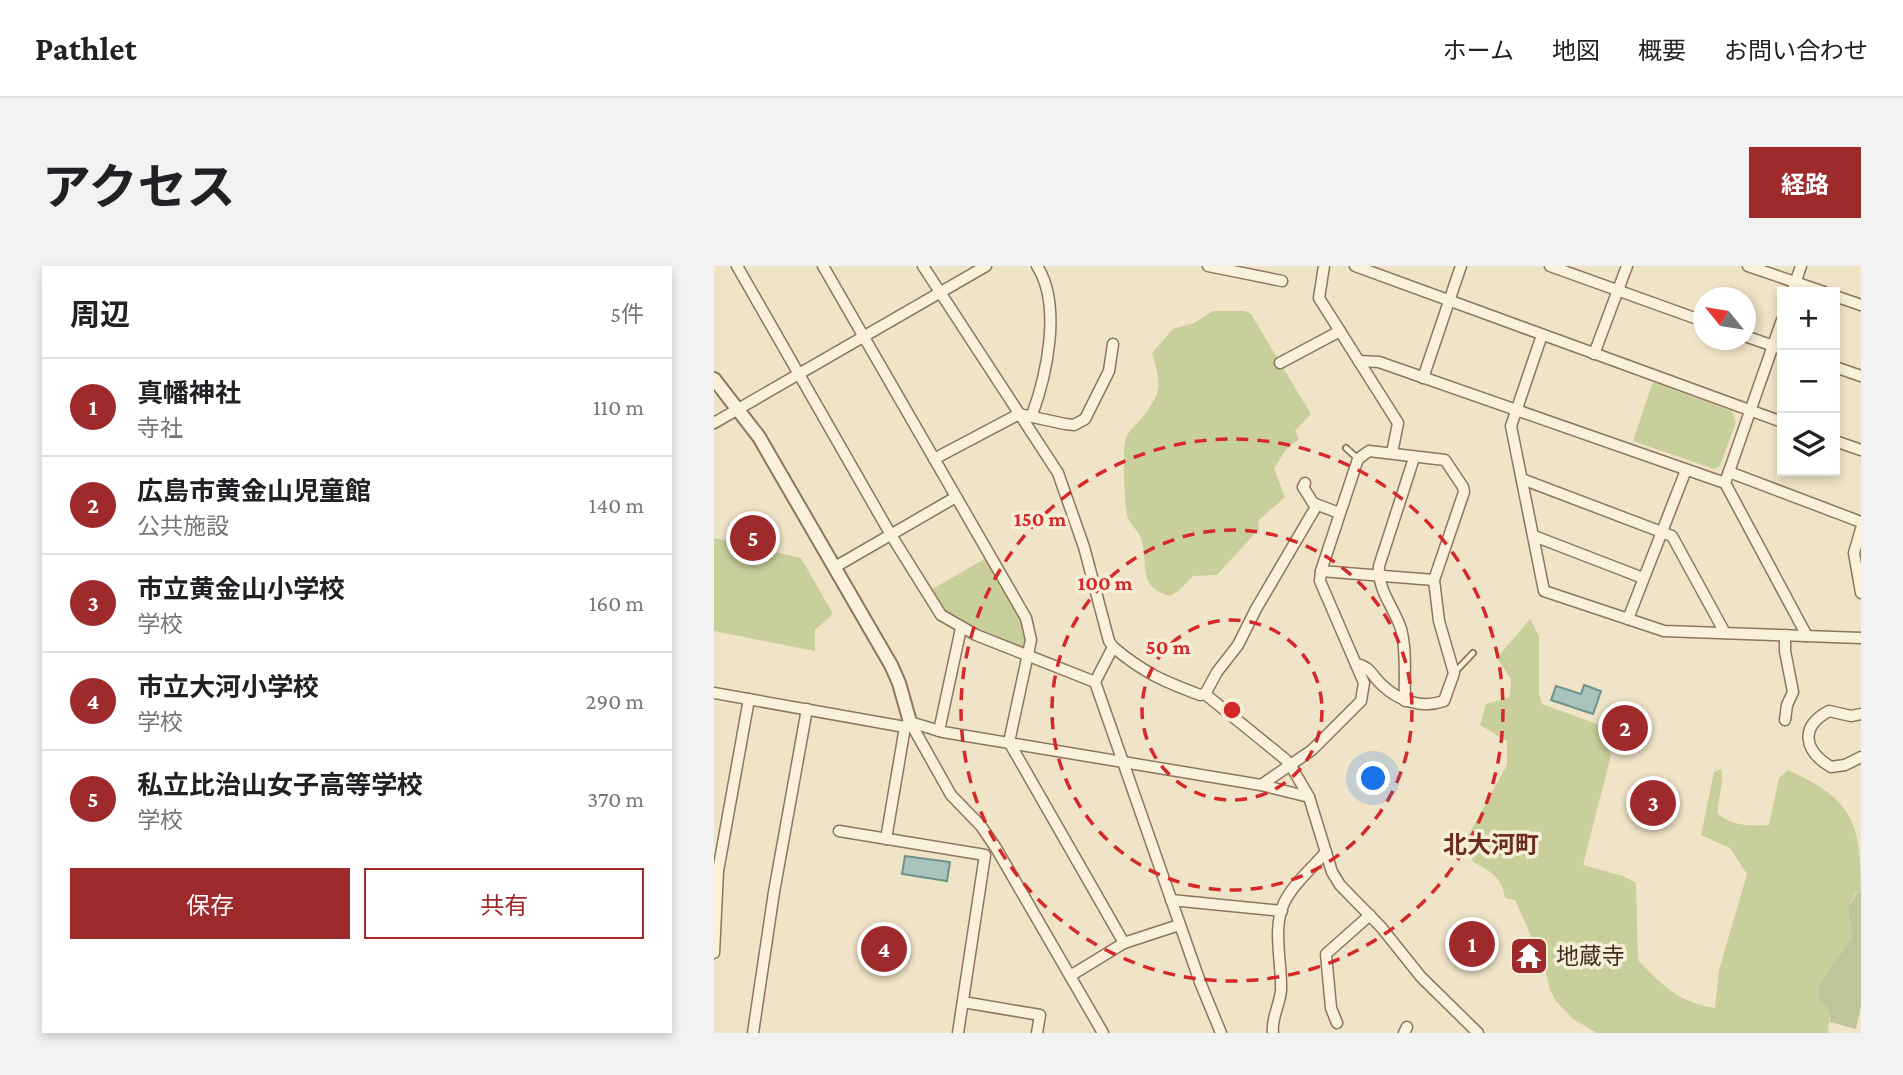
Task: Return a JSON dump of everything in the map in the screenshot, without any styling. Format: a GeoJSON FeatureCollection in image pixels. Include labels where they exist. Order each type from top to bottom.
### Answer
{"type":"FeatureCollection","features":[{"type":"Feature","properties":{"kind":"street"},"geometry":{"type":"LineString","coordinates":[[737,266],[935,609],[946,620],[961,628],[1095,682]]}},
{"type":"Feature","properties":{"kind":"street"},"geometry":{"type":"LineString","coordinates":[[822,266],[1026,618],[1031,640],[1009,742],[1124,943]]}},
{"type":"Feature","properties":{"kind":"street"},"geometry":{"type":"LineString","coordinates":[[923,266],[1058,472],[1084,547],[1109,641],[1113,647],[1143,671],[1200,695],[1205,694],[1285,759],[1309,797],[1332,872],[1340,885],[1370,915],[1421,977],[1478,1033]]}},
{"type":"Feature","properties":{"kind":"street"},"geometry":{"type":"LineString","coordinates":[[714,423],[986,266]]}},
{"type":"Feature","properties":{"kind":"street"},"geometry":{"type":"LineString","coordinates":[[1032,415],[1045,368],[1050,328],[1046,279],[1037,266]]}},
{"type":"Feature","properties":{"kind":"street"},"geometry":{"type":"LineString","coordinates":[[1208,266],[1282,281]]}},
{"type":"Feature","properties":{"kind":"street"},"geometry":{"type":"LineString","coordinates":[[1324,266],[1319,298],[1398,423],[1392,453]]}},
{"type":"Feature","properties":{"kind":"street"},"geometry":{"type":"LineString","coordinates":[[1355,266],[1777,420]]}},
{"type":"Feature","properties":{"kind":"street"},"geometry":{"type":"LineString","coordinates":[[1423,378],[1461,266]]}},
{"type":"Feature","properties":{"kind":"street"},"geometry":{"type":"LineString","coordinates":[[1550,266],[1693,317]]}},
{"type":"Feature","properties":{"kind":"street"},"geometry":{"type":"LineString","coordinates":[[1594,354],[1627,266]]}},
{"type":"Feature","properties":{"kind":"street"},"geometry":{"type":"LineString","coordinates":[[1748,266],[1794,287],[1801,266]]}},
{"type":"Feature","properties":{"kind":"street"},"geometry":{"type":"LineString","coordinates":[[1840,298],[1861,305]]}},
{"type":"Feature","properties":{"kind":"street"},"geometry":{"type":"LineString","coordinates":[[1280,363],[1340,331]]}},
{"type":"Feature","properties":{"kind":"street"},"geometry":{"type":"LineString","coordinates":[[1542,335],[1511,426],[1544,590],[1664,631],[1861,638]]}},
{"type":"Feature","properties":{"kind":"street"},"geometry":{"type":"LineString","coordinates":[[1725,483],[1777,348],[1756,340]]}},
{"type":"Feature","properties":{"kind":"street"},"geometry":{"type":"LineString","coordinates":[[934,459],[1019,414],[1074,425],[1085,419],[1109,371],[1113,344]]}},
{"type":"Feature","properties":{"kind":"street"},"geometry":{"type":"LineString","coordinates":[[1359,361],[1379,362],[1725,483],[1807,636]]}},
{"type":"Feature","properties":{"kind":"street"},"geometry":{"type":"LineString","coordinates":[[1840,369],[1861,376]]}},
{"type":"Feature","properties":{"kind":"street"},"geometry":{"type":"LineString","coordinates":[[714,379],[759,437],[894,671],[907,724],[951,795],[981,826],[996,848],[1103,1033]]}},
{"type":"Feature","properties":{"kind":"street"},"geometry":{"type":"LineString","coordinates":[[1840,443],[1861,450]]}},
{"type":"Feature","properties":{"kind":"street"},"geometry":{"type":"LineString","coordinates":[[1261,785],[1312,750],[1361,701],[1364,683],[1320,582],[1321,571],[1358,458],[1369,451],[1445,460],[1464,487],[1434,580],[1439,621],[1454,673],[1444,701],[1435,705],[1405,701],[1382,685],[1367,667],[1357,664]]}},
{"type":"Feature","properties":{"kind":"street"},"geometry":{"type":"LineString","coordinates":[[1405,701],[1403,639],[1378,575],[1414,458]]}},
{"type":"Feature","properties":{"kind":"street"},"geometry":{"type":"LineString","coordinates":[[1628,619],[1686,470]]}},
{"type":"Feature","properties":{"kind":"street"},"geometry":{"type":"LineString","coordinates":[[1729,472],[1861,522]]}},
{"type":"Feature","properties":{"kind":"street"},"geometry":{"type":"LineString","coordinates":[[1522,480],[1672,536],[1725,633]]}},
{"type":"Feature","properties":{"kind":"street"},"geometry":{"type":"LineString","coordinates":[[1305,483],[1303,487],[1307,495],[1317,505],[1339,513]]}},
{"type":"Feature","properties":{"kind":"street"},"geometry":{"type":"LineString","coordinates":[[835,567],[956,497]]}},
{"type":"Feature","properties":{"kind":"street"},"geometry":{"type":"LineString","coordinates":[[1205,694],[1217,672],[1238,645],[1255,609],[1317,505]]}},
{"type":"Feature","properties":{"kind":"street"},"geometry":{"type":"LineString","coordinates":[[1861,529],[1854,553],[1861,593]]}},
{"type":"Feature","properties":{"kind":"street"},"geometry":{"type":"LineString","coordinates":[[1534,536],[1643,578]]}},
{"type":"Feature","properties":{"kind":"street"},"geometry":{"type":"LineString","coordinates":[[1321,571],[1434,580]]}},
{"type":"Feature","properties":{"kind":"street"},"geometry":{"type":"LineString","coordinates":[[939,731],[961,628]]}},
{"type":"Feature","properties":{"kind":"street"},"geometry":{"type":"LineString","coordinates":[[1785,635],[1785,651],[1793,692],[1787,705],[1785,720]]}},
{"type":"Feature","properties":{"kind":"street"},"geometry":{"type":"LineString","coordinates":[[1113,647],[1095,682],[1171,900],[1221,1033]]}},
{"type":"Feature","properties":{"kind":"street"},"geometry":{"type":"LineString","coordinates":[[714,693],[1261,785],[1309,797]]}},
{"type":"Feature","properties":{"kind":"street"},"geometry":{"type":"LineString","coordinates":[[714,953],[718,871],[749,699]]}},
{"type":"Feature","properties":{"kind":"street"},"geometry":{"type":"LineString","coordinates":[[754,1033],[774,892],[807,709]]}},
{"type":"Feature","properties":{"kind":"street"},"geometry":{"type":"LineString","coordinates":[[1861,714],[1851,716],[1829,711],[1820,715],[1808,736],[1815,755],[1832,767],[1845,765],[1861,757]]}},
{"type":"Feature","properties":{"kind":"street"},"geometry":{"type":"LineString","coordinates":[[886,839],[907,724]]}},
{"type":"Feature","properties":{"kind":"street"},"geometry":{"type":"LineString","coordinates":[[839,831],[985,855],[996,848]]}},
{"type":"Feature","properties":{"kind":"street"},"geometry":{"type":"LineString","coordinates":[[1273,1033],[1275,1012],[1281,993],[1279,931],[1282,911],[1290,894],[1326,852]]}},
{"type":"Feature","properties":{"kind":"street"},"geometry":{"type":"LineString","coordinates":[[958,1033],[985,855]]}},
{"type":"Feature","properties":{"kind":"street"},"geometry":{"type":"LineString","coordinates":[[1171,900],[1282,911]]}},
{"type":"Feature","properties":{"kind":"street"},"geometry":{"type":"LineString","coordinates":[[1337,1023],[1331,1008],[1326,954],[1370,915]]}},
{"type":"Feature","properties":{"kind":"street"},"geometry":{"type":"LineString","coordinates":[[1070,976],[1124,943],[1180,925]]}},
{"type":"Feature","properties":{"kind":"street"},"geometry":{"type":"LineString","coordinates":[[963,1002],[1040,1015],[1037,1033]]}},
{"type":"Feature","properties":{"kind":"street"},"geometry":{"type":"LineString","coordinates":[[1210,1033],[1215,1018]]}},
{"type":"Feature","properties":{"kind":"street"},"geometry":{"type":"LineString","coordinates":[[1462,1033],[1468,1023]]}},
{"type":"Feature","properties":{"kind":"lane"},"geometry":{"type":"LineString","coordinates":[[1346,448],[1358,458]]}},
{"type":"Feature","properties":{"kind":"lane"},"geometry":{"type":"LineString","coordinates":[[1454,673],[1473,653]]}},
{"type":"Feature","properties":{"kind":"green space"},"geometry":{"type":"Polygon","coordinates":[[[1213,311],[1245,311],[1251,314],[1311,414],[1295,431],[1299,439],[1285,451],[1274,469],[1285,497],[1258,521],[1259,529],[1217,575],[1193,576],[1170,596],[1160,593],[1149,583],[1142,542],[1128,518],[1125,444],[1128,434],[1147,412],[1156,396],[1158,382],[1152,353],[1173,329],[1194,323],[1213,311]]]}},
{"type":"Feature","properties":{"kind":"green space"},"geometry":{"type":"Polygon","coordinates":[[[1653,382],[1732,411],[1736,422],[1720,466],[1714,469],[1633,441],[1653,382]]]}},
{"type":"Feature","properties":{"kind":"green space"},"geometry":{"type":"Polygon","coordinates":[[[714,538],[801,558],[833,614],[815,630],[815,651],[714,631],[714,538]]]}},
{"type":"Feature","properties":{"kind":"green space"},"geometry":{"type":"Polygon","coordinates":[[[988,557],[1019,611],[1026,635],[1026,647],[1020,649],[951,621],[929,591],[988,557]]]}},
{"type":"Feature","properties":{"kind":"green space"},"geometry":{"type":"Polygon","coordinates":[[[1530,619],[1539,636],[1539,694],[1542,704],[1597,724],[1611,755],[1583,865],[1623,876],[1636,883],[1638,960],[1672,992],[1691,1002],[1715,1008],[1719,970],[1747,874],[1730,848],[1701,835],[1714,772],[1721,769],[1722,774],[1718,814],[1735,823],[1769,825],[1779,778],[1788,770],[1827,792],[1849,816],[1859,848],[1861,892],[1856,893],[1848,908],[1852,938],[1818,998],[1830,1012],[1828,1033],[1597,1033],[1573,1019],[1556,1001],[1550,990],[1544,965],[1515,900],[1505,898],[1502,885],[1495,876],[1473,862],[1465,841],[1507,765],[1507,741],[1480,725],[1486,704],[1510,697],[1511,679],[1497,658],[1530,619]]]}},
{"type":"Feature","properties":{"kind":"green space"},"geometry":{"type":"Polygon","coordinates":[[[1861,892],[1861,1005],[1856,1029],[1830,1022],[1830,1012],[1818,998],[1818,988],[1852,938],[1848,908],[1857,893],[1861,892]]]}},
{"type":"Feature","properties":{"kind":"water"},"geometry":{"type":"Polygon","coordinates":[[[1584,685],[1601,691],[1593,714],[1551,700],[1556,686],[1581,694],[1584,685]]]}},
{"type":"Feature","properties":{"kind":"water"},"geometry":{"type":"Polygon","coordinates":[[[905,856],[950,862],[947,881],[902,874],[905,856]]]}},
{"type":"Feature","properties":{"kind":"place","name":"私立比治山女子高等学校"},"geometry":{"type":"Point","coordinates":[753,538]}},
{"type":"Feature","properties":{"kind":"place","name":"広島市黄金山児童館"},"geometry":{"type":"Point","coordinates":[1625,728]}},
{"type":"Feature","properties":{"kind":"place","name":"市立黄金山小学校"},"geometry":{"type":"Point","coordinates":[1653,803]}},
{"type":"Feature","properties":{"kind":"place","name":"真幡神社"},"geometry":{"type":"Point","coordinates":[1472,944]}},
{"type":"Feature","properties":{"kind":"place","name":"市立大河小学校"},"geometry":{"type":"Point","coordinates":[884,949]}},
{"type":"Feature","properties":{"kind":"place","name":"地蔵寺"},"geometry":{"type":"Point","coordinates":[1529,956]}},
{"type":"Feature","properties":{"kind":"district","name":"北大河町"},"geometry":{"type":"Point","coordinates":[1491,845]}}]}
